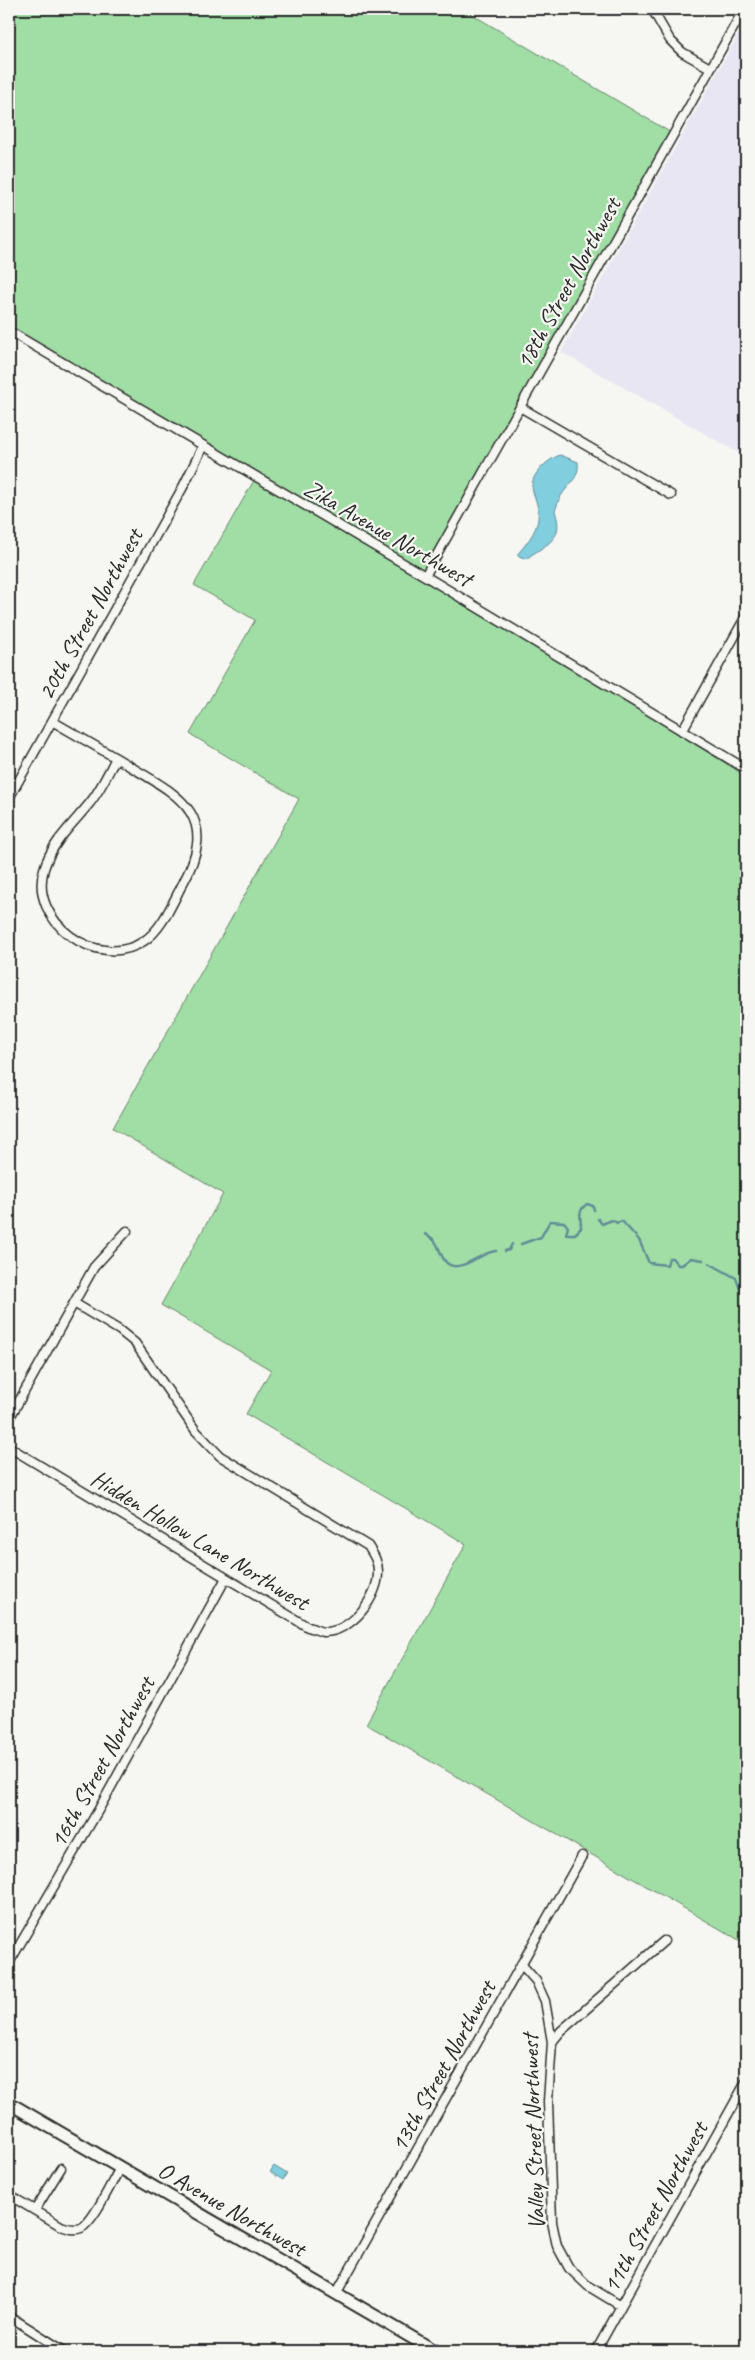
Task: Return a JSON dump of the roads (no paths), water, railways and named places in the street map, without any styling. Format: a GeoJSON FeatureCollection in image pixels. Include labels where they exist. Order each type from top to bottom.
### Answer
{"type":"FeatureCollection","features":[{"type":"Feature","properties":{"kind":"street"},"geometry":{"type":"LineString","coordinates":[[652,9],[670,40],[681,51],[710,68]]}},
{"type":"Feature","properties":{"kind":"street","name":"18th Street Northwest"},"geometry":{"type":"LineString","coordinates":[[425,576],[744,9]]}},
{"type":"Feature","properties":{"kind":"street","name":"Zika Avenue Northwest"},"geometry":{"type":"LineString","coordinates":[[9,331],[425,576],[746,769]]}},
{"type":"Feature","properties":{"kind":"street"},"geometry":{"type":"LineString","coordinates":[[520,407],[670,495]]}},
{"type":"Feature","properties":{"kind":"street","name":"20th Street Northwest"},"geometry":{"type":"LineString","coordinates":[[9,798],[183,486],[203,446]]}},
{"type":"Feature","properties":{"kind":"street"},"geometry":{"type":"LineString","coordinates":[[682,731],[746,616]]}},
{"type":"Feature","properties":{"kind":"street"},"geometry":{"type":"LineString","coordinates":[[52,721],[116,758],[172,792],[183,802],[196,824],[198,849],[190,871],[154,933],[144,942],[130,948],[106,950],[80,942],[55,923],[42,896],[42,882],[44,869],[60,836],[90,803],[116,758]]}},
{"type":"Feature","properties":{"kind":"street"},"geometry":{"type":"LineString","coordinates":[[9,1419],[102,1256],[127,1231]]}},
{"type":"Feature","properties":{"kind":"street","name":"Hidden Hollow Lane Northwest"},"geometry":{"type":"LineString","coordinates":[[9,1447],[226,1578],[308,1626],[322,1632],[347,1625],[357,1616],[378,1580],[377,1562],[368,1546],[220,1456],[196,1431],[135,1344],[120,1330],[74,1303]]}},
{"type":"Feature","properties":{"kind":"street","name":"16th Street Northwest"},"geometry":{"type":"LineString","coordinates":[[9,1963],[98,1809],[226,1578]]}},
{"type":"Feature","properties":{"kind":"street","name":"13th Street Northwest"},"geometry":{"type":"LineString","coordinates":[[336,2294],[582,1856]]}},
{"type":"Feature","properties":{"kind":"street"},"geometry":{"type":"LineString","coordinates":[[552,2042],[561,2031],[664,1941]]}},
{"type":"Feature","properties":{"kind":"street","name":"Valley Street Northwest"},"geometry":{"type":"LineString","coordinates":[[521,1964],[536,1981],[545,2002],[552,2042],[548,2100],[552,2222],[557,2246],[569,2268],[575,2274],[588,2286],[621,2306]]}},
{"type":"Feature","properties":{"kind":"street","name":"11th Street Northwest"},"geometry":{"type":"LineString","coordinates":[[596,2351],[746,2082]]}},
{"type":"Feature","properties":{"kind":"street","name":"O Avenue Northwest"},"geometry":{"type":"LineString","coordinates":[[9,2103],[435,2351]]}},
{"type":"Feature","properties":{"kind":"street"},"geometry":{"type":"LineString","coordinates":[[35,2210],[61,2168]]}},
{"type":"Feature","properties":{"kind":"street"},"geometry":{"type":"LineString","coordinates":[[9,2195],[61,2226],[70,2229],[81,2228],[89,2220],[120,2168]]}},
{"type":"Feature","properties":{"kind":"street"},"geometry":{"type":"LineString","coordinates":[[9,2316],[64,2351]]}},
{"type":"Feature","properties":{"kind":"water"},"geometry":{"type":"Polygon","coordinates":[[[560,455],[578,462],[577,472],[560,498],[555,511],[558,528],[556,535],[526,559],[517,555],[533,534],[537,524],[538,509],[532,488],[533,480],[542,467],[560,455]]]}},
{"type":"Feature","properties":{"kind":"water"},"geometry":{"type":"Polygon","coordinates":[[[274,2166],[287,2174],[283,2180],[270,2172],[274,2166]]]}},
{"type":"Feature","properties":{"kind":"waterway"},"geometry":{"type":"LineString","coordinates":[[521,1244],[541,1237],[550,1221],[564,1222],[568,1227],[566,1234],[575,1234],[581,1228],[580,1215],[582,1209],[587,1204],[593,1206],[594,1210]]}},
{"type":"Feature","properties":{"kind":"waterway"},"geometry":{"type":"LineString","coordinates":[[598,1219],[602,1224],[612,1220],[617,1223],[622,1221],[639,1240],[649,1263],[667,1265],[669,1258],[672,1258],[678,1265],[682,1265],[691,1258],[703,1260]]}},
{"type":"Feature","properties":{"kind":"waterway"},"geometry":{"type":"LineString","coordinates":[[425,1234],[435,1241],[442,1257],[448,1264],[453,1266],[465,1264],[496,1251]]}},
{"type":"Feature","properties":{"kind":"waterway"},"geometry":{"type":"LineString","coordinates":[[505,1251],[509,1250],[512,1244]]}},
{"type":"Feature","properties":{"kind":"waterway"},"geometry":{"type":"LineString","coordinates":[[709,1263],[736,1278],[740,1289],[746,1293]]}}]}
